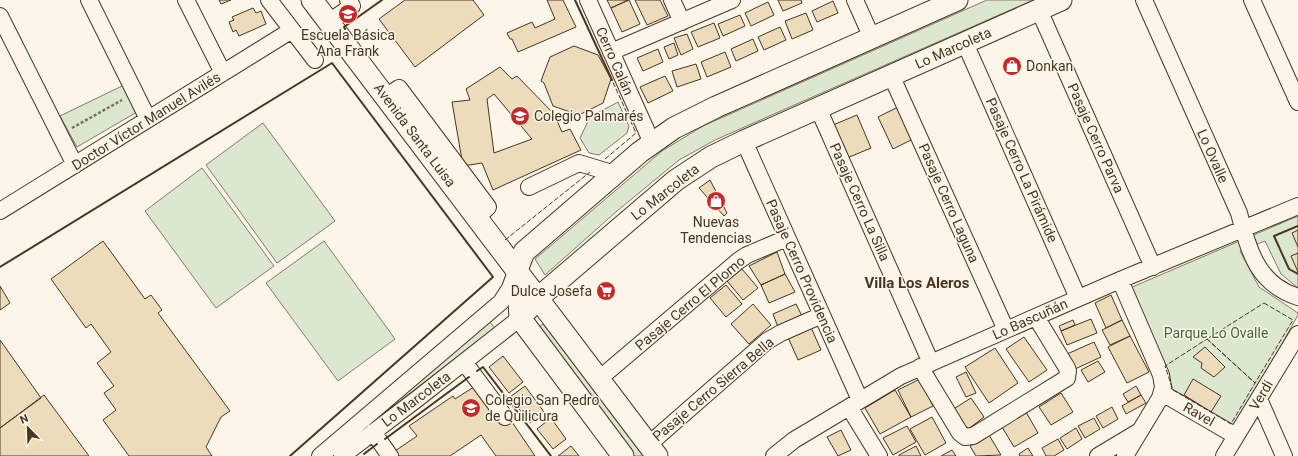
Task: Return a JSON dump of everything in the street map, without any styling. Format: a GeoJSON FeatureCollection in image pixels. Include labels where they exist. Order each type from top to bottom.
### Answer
{"type":"FeatureCollection","features":[{"type":"Feature","properties":{"kind":"main road","name":"Avenida Santa Luisa"},"geometry":{"type":"LineString","coordinates":[[312,0],[652,450]]}},
{"type":"Feature","properties":{"kind":"main road","name":"Lo Marcoleta"},"geometry":{"type":"LineString","coordinates":[[517,270],[524,252],[652,143],[695,117],[957,0]]}},
{"type":"Feature","properties":{"kind":"main road","name":"Lo Marcoleta"},"geometry":{"type":"LineString","coordinates":[[520,318],[538,298],[681,176],[711,157],[1061,0]]}},
{"type":"Feature","properties":{"kind":"main road"},"geometry":{"type":"LineString","coordinates":[[517,270],[520,318],[623,456]]}},
{"type":"Feature","properties":{"kind":"street"},"geometry":{"type":"LineString","coordinates":[[89,0],[148,119]]}},
{"type":"Feature","properties":{"kind":"street"},"geometry":{"type":"LineString","coordinates":[[186,0],[223,73]]}},
{"type":"Feature","properties":{"kind":"street"},"geometry":{"type":"LineString","coordinates":[[269,0],[315,60]]}},
{"type":"Feature","properties":{"kind":"street"},"geometry":{"type":"LineString","coordinates":[[330,22],[352,6],[348,0]]}},
{"type":"Feature","properties":{"kind":"street","name":"Cerro Calán"},"geometry":{"type":"LineString","coordinates":[[588,0],[652,143]]}},
{"type":"Feature","properties":{"kind":"street"},"geometry":{"type":"LineString","coordinates":[[672,0],[682,22]]}},
{"type":"Feature","properties":{"kind":"street"},"geometry":{"type":"LineString","coordinates":[[611,52],[732,0]]}},
{"type":"Feature","properties":{"kind":"street"},"geometry":{"type":"LineString","coordinates":[[855,0],[872,38]]}},
{"type":"Feature","properties":{"kind":"street","name":"Lo Ovalle"},"geometry":{"type":"LineString","coordinates":[[1144,0],[1238,213],[1254,260],[1266,279],[1279,289],[1298,297]]}},
{"type":"Feature","properties":{"kind":"street"},"geometry":{"type":"LineString","coordinates":[[1252,0],[1298,102]]}},
{"type":"Feature","properties":{"kind":"street","name":"Pasaje Cerro Parva"},"geometry":{"type":"LineString","coordinates":[[1039,10],[1153,267]]}},
{"type":"Feature","properties":{"kind":"street"},"geometry":{"type":"LineString","coordinates":[[0,16],[75,165]]}},
{"type":"Feature","properties":{"kind":"street","name":"Doctor Víctor Manuel Avilés"},"geometry":{"type":"LineString","coordinates":[[1,209],[75,165],[292,30]]}},
{"type":"Feature","properties":{"kind":"street","name":"Pasaje Cerro La Pirámide"},"geometry":{"type":"LineString","coordinates":[[966,43],[1078,298]]}},
{"type":"Feature","properties":{"kind":"street","name":"Pasaje Cerro Laguna"},"geometry":{"type":"LineString","coordinates":[[891,75],[1006,330]]}},
{"type":"Feature","properties":{"kind":"street","name":"Pasaje Cerro La Silla"},"geometry":{"type":"LineString","coordinates":[[818,108],[926,365],[960,433],[965,437],[972,436],[1067,378],[1067,368],[1036,317]]}},
{"type":"Feature","properties":{"kind":"street","name":"Pasaje Cerro Providencia"},"geometry":{"type":"LineString","coordinates":[[744,141],[822,315],[854,404],[879,456]]}},
{"type":"Feature","properties":{"kind":"street"},"geometry":{"type":"LineString","coordinates":[[529,187],[579,163],[615,174]]}},
{"type":"Feature","properties":{"kind":"street","name":"Lo Bascuñán"},"geometry":{"type":"LineString","coordinates":[[779,454],[794,440],[890,382],[1078,298],[1298,206]]}},
{"type":"Feature","properties":{"kind":"street","name":"Pasaje Cerro El Plomo"},"geometry":{"type":"LineString","coordinates":[[599,379],[738,261],[787,238]]}},
{"type":"Feature","properties":{"kind":"street","name":"Lo Marcoleta"},"geometry":{"type":"LineString","coordinates":[[320,456],[502,302],[510,288],[517,270]]}},
{"type":"Feature","properties":{"kind":"street"},"geometry":{"type":"LineString","coordinates":[[1120,280],[1160,375],[1162,393],[1125,456]]}},
{"type":"Feature","properties":{"kind":"street","name":"Pasaje Cerro Sierra Bella"},"geometry":{"type":"LineString","coordinates":[[652,450],[767,341],[781,333],[822,315]]}},
{"type":"Feature","properties":{"kind":"street","name":"Lo Marcoleta"},"geometry":{"type":"LineString","coordinates":[[351,453],[373,432],[520,318]]}},
{"type":"Feature","properties":{"kind":"street","name":"Verdi"},"geometry":{"type":"LineString","coordinates":[[1224,456],[1298,334]]}},
{"type":"Feature","properties":{"kind":"street"},"geometry":{"type":"LineString","coordinates":[[464,362],[505,417]]}},
{"type":"Feature","properties":{"kind":"street","name":"Ravel"},"geometry":{"type":"LineString","coordinates":[[1162,393],[1236,436]]}},
{"type":"Feature","properties":{"kind":"street"},"geometry":{"type":"LineString","coordinates":[[1259,399],[1284,456]]}},
{"type":"Feature","properties":{"kind":"street"},"geometry":{"type":"LineString","coordinates":[[1098,456],[1141,430]]}},
{"type":"Feature","properties":{"kind":"street"},"geometry":{"type":"LineString","coordinates":[[373,432],[390,456]]}},
{"type":"Feature","properties":{"kind":"path"},"geometry":{"type":"LineString","coordinates":[[60,135],[135,93]]}},
{"type":"Feature","properties":{"kind":"green space"},"geometry":{"type":"Polygon","coordinates":[[[987,0],[1033,0],[715,140],[679,160],[617,211],[545,275],[535,259],[662,151],[703,126],[987,0]]]}},
{"type":"Feature","properties":{"kind":"green space"},"geometry":{"type":"Polygon","coordinates":[[[124,85],[137,112],[77,147],[60,116],[124,85]]]}},
{"type":"Feature","properties":{"kind":"green space"},"geometry":{"type":"Polygon","coordinates":[[[618,102],[629,126],[627,133],[599,155],[589,153],[580,138],[590,117],[618,102]]]}},
{"type":"Feature","properties":{"kind":"green space"},"geometry":{"type":"Polygon","coordinates":[[[263,123],[335,221],[277,263],[206,165],[263,123]]]}},
{"type":"Feature","properties":{"kind":"green space"},"geometry":{"type":"Polygon","coordinates":[[[202,168],[274,266],[216,308],[145,211],[202,168]]]}},
{"type":"Feature","properties":{"kind":"green space","name":"Parque Lo Ovalle"},"geometry":{"type":"Polygon","coordinates":[[[1298,216],[1298,288],[1281,274],[1265,241],[1240,251],[1259,287],[1298,313],[1298,315],[1235,428],[1169,390],[1130,288],[1298,216]]]}},
{"type":"Feature","properties":{"kind":"green space"},"geometry":{"type":"Polygon","coordinates":[[[324,241],[395,339],[338,381],[266,283],[324,241]]]}},
{"type":"Feature","properties":{"kind":"green space"},"geometry":{"type":"Polygon","coordinates":[[[489,321],[495,328],[353,437],[489,321]]]}},
{"type":"Feature","properties":{"kind":"green space"},"geometry":{"type":"Polygon","coordinates":[[[543,324],[643,456],[629,456],[534,331],[543,324]]]}},
{"type":"Feature","properties":{"kind":"building"},"geometry":{"type":"Polygon","coordinates":[[[219,0],[231,0],[221,4],[219,0]]]}},
{"type":"Feature","properties":{"kind":"building"},"geometry":{"type":"Polygon","coordinates":[[[405,0],[473,0],[484,15],[415,67],[379,19],[405,0]]]}},
{"type":"Feature","properties":{"kind":"building"},"geometry":{"type":"Polygon","coordinates":[[[547,0],[563,0],[576,27],[518,52],[512,39],[510,39],[507,33],[532,22],[535,28],[555,19],[547,0]]]}},
{"type":"Feature","properties":{"kind":"building"},"geometry":{"type":"Polygon","coordinates":[[[607,0],[628,0],[611,8],[607,0]]]}},
{"type":"Feature","properties":{"kind":"building"},"geometry":{"type":"Polygon","coordinates":[[[629,0],[640,24],[622,32],[611,8],[629,0]]]}},
{"type":"Feature","properties":{"kind":"building"},"geometry":{"type":"Polygon","coordinates":[[[635,0],[660,0],[668,16],[647,25],[635,0]]]}},
{"type":"Feature","properties":{"kind":"building"},"geometry":{"type":"Polygon","coordinates":[[[778,0],[801,0],[802,3],[783,11],[778,0]]]}},
{"type":"Feature","properties":{"kind":"building"},"geometry":{"type":"Polygon","coordinates":[[[833,1],[838,13],[817,22],[812,11],[833,1]]]}},
{"type":"Feature","properties":{"kind":"building"},"geometry":{"type":"Polygon","coordinates":[[[768,2],[774,15],[751,26],[745,13],[768,2]]]}},
{"type":"Feature","properties":{"kind":"building"},"geometry":{"type":"Polygon","coordinates":[[[253,8],[256,13],[261,11],[266,24],[239,36],[236,30],[233,32],[229,22],[234,20],[232,17],[253,8]]]}},
{"type":"Feature","properties":{"kind":"building"},"geometry":{"type":"Polygon","coordinates":[[[806,13],[813,30],[792,39],[785,21],[806,13]]]}},
{"type":"Feature","properties":{"kind":"building"},"geometry":{"type":"Polygon","coordinates":[[[740,15],[745,26],[723,36],[718,24],[740,15]]]}},
{"type":"Feature","properties":{"kind":"building"},"geometry":{"type":"Polygon","coordinates":[[[714,23],[720,38],[698,47],[691,32],[714,23]]]}},
{"type":"Feature","properties":{"kind":"building"},"geometry":{"type":"Polygon","coordinates":[[[780,27],[786,40],[764,50],[758,37],[780,27]]]}},
{"type":"Feature","properties":{"kind":"building"},"geometry":{"type":"Polygon","coordinates":[[[687,34],[693,49],[681,55],[674,38],[687,34]]]}},
{"type":"Feature","properties":{"kind":"building"},"geometry":{"type":"Polygon","coordinates":[[[753,39],[758,51],[736,61],[731,49],[753,39]]]}},
{"type":"Feature","properties":{"kind":"building"},"geometry":{"type":"Polygon","coordinates":[[[674,43],[678,55],[669,59],[664,47],[674,43]]]}},
{"type":"Feature","properties":{"kind":"building"},"geometry":{"type":"Polygon","coordinates":[[[574,46],[598,55],[611,79],[603,103],[579,115],[553,106],[544,83],[541,81],[550,57],[574,46]]]}},
{"type":"Feature","properties":{"kind":"building"},"geometry":{"type":"Polygon","coordinates":[[[658,49],[663,62],[643,71],[637,58],[658,49]]]}},
{"type":"Feature","properties":{"kind":"building"},"geometry":{"type":"Polygon","coordinates":[[[725,52],[731,67],[707,77],[701,62],[725,52]]]}},
{"type":"Feature","properties":{"kind":"building"},"geometry":{"type":"Polygon","coordinates":[[[696,64],[701,79],[677,87],[672,71],[696,64]]]}},
{"type":"Feature","properties":{"kind":"building"},"geometry":{"type":"Polygon","coordinates":[[[500,67],[512,79],[517,76],[554,114],[562,132],[570,129],[581,150],[493,190],[482,163],[463,166],[452,102],[470,100],[466,89],[500,67]],[[494,94],[487,99],[494,153],[532,139],[494,94]]]}},
{"type":"Feature","properties":{"kind":"building"},"geometry":{"type":"Polygon","coordinates":[[[665,76],[673,91],[648,103],[640,87],[665,76]]]}},
{"type":"Feature","properties":{"kind":"building"},"geometry":{"type":"Polygon","coordinates":[[[900,106],[915,138],[893,149],[878,117],[900,106]]]}},
{"type":"Feature","properties":{"kind":"building"},"geometry":{"type":"Polygon","coordinates":[[[857,115],[871,148],[847,158],[833,125],[857,115]]]}},
{"type":"Feature","properties":{"kind":"building","name":"Nuevas Tendencias"},"geometry":{"type":"Polygon","coordinates":[[[710,180],[727,213],[724,216],[699,188],[710,180]]]}},
{"type":"Feature","properties":{"kind":"building"},"geometry":{"type":"Polygon","coordinates":[[[1298,230],[1298,247],[1292,233],[1298,230]]]}},
{"type":"Feature","properties":{"kind":"building"},"geometry":{"type":"Polygon","coordinates":[[[103,241],[145,299],[151,295],[162,310],[158,313],[230,411],[221,417],[206,447],[212,456],[129,456],[103,420],[116,410],[104,393],[114,386],[97,363],[111,352],[91,324],[86,328],[51,279],[103,241]]]}},
{"type":"Feature","properties":{"kind":"building"},"geometry":{"type":"Polygon","coordinates":[[[777,252],[785,274],[761,285],[749,266],[777,252]]]}},
{"type":"Feature","properties":{"kind":"building"},"geometry":{"type":"Polygon","coordinates":[[[1298,253],[1298,272],[1291,256],[1298,253]]]}},
{"type":"Feature","properties":{"kind":"building"},"geometry":{"type":"Polygon","coordinates":[[[742,269],[758,288],[743,300],[727,281],[742,269]]]}},
{"type":"Feature","properties":{"kind":"building"},"geometry":{"type":"Polygon","coordinates":[[[785,274],[795,292],[769,303],[761,285],[785,274]]]}},
{"type":"Feature","properties":{"kind":"building"},"geometry":{"type":"Polygon","coordinates":[[[726,285],[742,304],[726,317],[710,298],[726,285]]]}},
{"type":"Feature","properties":{"kind":"building"},"geometry":{"type":"Polygon","coordinates":[[[0,286],[10,303],[0,310],[0,286]]]}},
{"type":"Feature","properties":{"kind":"building"},"geometry":{"type":"Polygon","coordinates":[[[1111,295],[1122,320],[1106,328],[1095,303],[1111,295]]]}},
{"type":"Feature","properties":{"kind":"building"},"geometry":{"type":"Polygon","coordinates":[[[753,304],[771,325],[749,344],[731,324],[753,304]]]}},
{"type":"Feature","properties":{"kind":"building"},"geometry":{"type":"Polygon","coordinates":[[[796,304],[802,316],[778,327],[773,314],[796,304]]]}},
{"type":"Feature","properties":{"kind":"building"},"geometry":{"type":"Polygon","coordinates":[[[1091,319],[1097,333],[1067,345],[1061,331],[1091,319]]]}},
{"type":"Feature","properties":{"kind":"building"},"geometry":{"type":"Polygon","coordinates":[[[1073,320],[1075,325],[1061,331],[1059,326],[1073,320]]]}},
{"type":"Feature","properties":{"kind":"building"},"geometry":{"type":"Polygon","coordinates":[[[1122,320],[1130,336],[1110,345],[1102,330],[1122,320]]]}},
{"type":"Feature","properties":{"kind":"building"},"geometry":{"type":"Polygon","coordinates":[[[810,325],[821,350],[798,360],[787,335],[810,325]]]}},
{"type":"Feature","properties":{"kind":"building"},"geometry":{"type":"Polygon","coordinates":[[[1130,336],[1149,372],[1127,383],[1108,347],[1130,336]]]}},
{"type":"Feature","properties":{"kind":"building"},"geometry":{"type":"Polygon","coordinates":[[[1024,337],[1047,370],[1029,382],[1006,349],[1024,337]]]}},
{"type":"Feature","properties":{"kind":"building"},"geometry":{"type":"Polygon","coordinates":[[[0,340],[41,398],[0,428],[0,340]]]}},
{"type":"Feature","properties":{"kind":"building"},"geometry":{"type":"Polygon","coordinates":[[[1094,342],[1101,357],[1075,369],[1067,354],[1094,342]]]}},
{"type":"Feature","properties":{"kind":"building"},"geometry":{"type":"Polygon","coordinates":[[[1205,347],[1225,367],[1214,377],[1201,368],[1202,363],[1193,357],[1205,347]]]}},
{"type":"Feature","properties":{"kind":"building"},"geometry":{"type":"Polygon","coordinates":[[[995,348],[1018,383],[989,403],[965,367],[995,348]]]}},
{"type":"Feature","properties":{"kind":"building"},"geometry":{"type":"Polygon","coordinates":[[[503,356],[523,382],[509,393],[489,367],[503,356]]]}},
{"type":"Feature","properties":{"kind":"building"},"geometry":{"type":"Polygon","coordinates":[[[1098,361],[1105,372],[1088,382],[1081,370],[1098,361]]]}},
{"type":"Feature","properties":{"kind":"building"},"geometry":{"type":"Polygon","coordinates":[[[966,372],[976,393],[966,397],[956,377],[966,372]]]}},
{"type":"Feature","properties":{"kind":"building"},"geometry":{"type":"Polygon","coordinates":[[[920,379],[933,406],[911,417],[898,390],[920,379]]]}},
{"type":"Feature","properties":{"kind":"building"},"geometry":{"type":"Polygon","coordinates":[[[1193,379],[1221,396],[1211,412],[1184,395],[1193,379]]]}},
{"type":"Feature","properties":{"kind":"building","name":"Colegio San Pedro de Quilicura"},"geometry":{"type":"Polygon","coordinates":[[[477,385],[510,419],[535,456],[496,456],[481,435],[450,456],[399,456],[395,451],[417,436],[409,426],[453,396],[455,399],[477,385]]]}},
{"type":"Feature","properties":{"kind":"building"},"geometry":{"type":"Polygon","coordinates":[[[525,386],[544,412],[530,423],[510,397],[525,386]]]}},
{"type":"Feature","properties":{"kind":"building"},"geometry":{"type":"Polygon","coordinates":[[[1136,386],[1141,395],[1128,402],[1123,394],[1136,386]]]}},
{"type":"Feature","properties":{"kind":"building"},"geometry":{"type":"Polygon","coordinates":[[[895,390],[911,417],[880,434],[865,408],[895,390]]]}},
{"type":"Feature","properties":{"kind":"building"},"geometry":{"type":"Polygon","coordinates":[[[1061,393],[1073,412],[1051,425],[1039,407],[1061,393]]]}},
{"type":"Feature","properties":{"kind":"building"},"geometry":{"type":"Polygon","coordinates":[[[44,395],[89,456],[0,456],[0,428],[44,395]]]}},
{"type":"Feature","properties":{"kind":"building"},"geometry":{"type":"Polygon","coordinates":[[[1141,395],[1146,403],[1126,414],[1122,406],[1141,395]]]}},
{"type":"Feature","properties":{"kind":"building"},"geometry":{"type":"Polygon","coordinates":[[[971,398],[984,417],[967,430],[952,410],[971,398]]]}},
{"type":"Feature","properties":{"kind":"building"},"geometry":{"type":"Polygon","coordinates":[[[1112,407],[1118,419],[1103,428],[1096,416],[1112,407]]]}},
{"type":"Feature","properties":{"kind":"building"},"geometry":{"type":"Polygon","coordinates":[[[1026,412],[1038,433],[1014,447],[1002,427],[1026,412]]]}},
{"type":"Feature","properties":{"kind":"building"},"geometry":{"type":"Polygon","coordinates":[[[932,417],[946,443],[925,455],[910,429],[932,417]]]}},
{"type":"Feature","properties":{"kind":"building"},"geometry":{"type":"Polygon","coordinates":[[[551,418],[566,439],[553,449],[537,429],[551,418]]]}},
{"type":"Feature","properties":{"kind":"building"},"geometry":{"type":"Polygon","coordinates":[[[1094,418],[1100,429],[1085,438],[1078,426],[1094,418]]]}},
{"type":"Feature","properties":{"kind":"building"},"geometry":{"type":"Polygon","coordinates":[[[907,426],[916,442],[893,455],[883,438],[907,426]]]}},
{"type":"Feature","properties":{"kind":"building"},"geometry":{"type":"Polygon","coordinates":[[[1076,428],[1082,439],[1067,449],[1060,438],[1076,428]]]}},
{"type":"Feature","properties":{"kind":"building"},"geometry":{"type":"Polygon","coordinates":[[[841,430],[851,450],[838,456],[827,437],[841,430]]]}},
{"type":"Feature","properties":{"kind":"building"},"geometry":{"type":"Polygon","coordinates":[[[989,435],[1001,455],[976,456],[970,446],[989,435]]]}},
{"type":"Feature","properties":{"kind":"building"},"geometry":{"type":"Polygon","coordinates":[[[1058,439],[1064,450],[1054,456],[1046,456],[1042,448],[1058,439]]]}},
{"type":"Feature","properties":{"kind":"building"},"geometry":{"type":"Polygon","coordinates":[[[571,446],[579,456],[558,456],[571,446]]]}},
{"type":"Feature","properties":{"kind":"building"},"geometry":{"type":"Polygon","coordinates":[[[916,446],[921,456],[899,456],[899,455],[916,446]]]}},
{"type":"Feature","properties":{"kind":"building"},"geometry":{"type":"Polygon","coordinates":[[[1028,448],[1033,456],[1020,456],[1019,454],[1028,448]]]}},
{"type":"Feature","properties":{"kind":"building"},"geometry":{"type":"Polygon","coordinates":[[[952,450],[956,456],[941,456],[952,450]]]}},
{"type":"Feature","properties":{"kind":"fence"},"geometry":{"type":"LineString","coordinates":[[605,159],[636,133],[612,80]]}},
{"type":"Feature","properties":{"kind":"fence"},"geometry":{"type":"LineString","coordinates":[[505,240],[590,172]]}},
{"type":"Feature","properties":{"kind":"fence"},"geometry":{"type":"LineString","coordinates":[[1264,303],[1293,320],[1255,383],[1207,339],[1264,303]]}},
{"type":"Feature","properties":{"kind":"fence"},"geometry":{"type":"LineString","coordinates":[[1207,339],[1255,383],[1231,424],[1173,390],[1165,366],[1207,339]]}},
{"type":"Feature","properties":{"kind":"wall"},"geometry":{"type":"LineString","coordinates":[[345,29],[344,27],[382,0]]}},
{"type":"Feature","properties":{"kind":"wall"},"geometry":{"type":"LineString","coordinates":[[575,0],[612,80]]}},
{"type":"Feature","properties":{"kind":"wall"},"geometry":{"type":"LineString","coordinates":[[0,267],[332,63],[493,277],[290,456]]}},
{"type":"Feature","properties":{"kind":"wall"},"geometry":{"type":"LineString","coordinates":[[1298,226],[1274,236],[1289,269],[1298,274]]}},
{"type":"Feature","properties":{"kind":"wall"},"geometry":{"type":"LineString","coordinates":[[477,371],[483,367],[551,456]]}},
{"type":"Feature","properties":{"kind":"wall"},"geometry":{"type":"LineString","coordinates":[[385,439],[469,377]]}},
{"type":"Feature","properties":{"kind":"wall"},"geometry":{"type":"LineString","coordinates":[[364,454],[377,444]]}},
{"type":"Feature","properties":{"kind":"place","name":"Escuela Básica Ana Frank"},"geometry":{"type":"Point","coordinates":[348,14]}},
{"type":"Feature","properties":{"kind":"place","name":"Donkan"},"geometry":{"type":"Point","coordinates":[1012,66]}},
{"type":"Feature","properties":{"kind":"place","name":"Colegio Palmarés"},"geometry":{"type":"Point","coordinates":[520,116]}},
{"type":"Feature","properties":{"kind":"place","name":"Nuevas Tendencias"},"geometry":{"type":"Point","coordinates":[716,201]}},
{"type":"Feature","properties":{"kind":"place","name":"Dulce Josefa"},"geometry":{"type":"Point","coordinates":[606,291]}},
{"type":"Feature","properties":{"kind":"place","name":"Colegio San Pedro de Quilicura"},"geometry":{"type":"Point","coordinates":[471,408]}},
{"type":"Feature","properties":{"kind":"district","name":"Villa Los Aleros"},"geometry":{"type":"Point","coordinates":[917,283]}}]}
